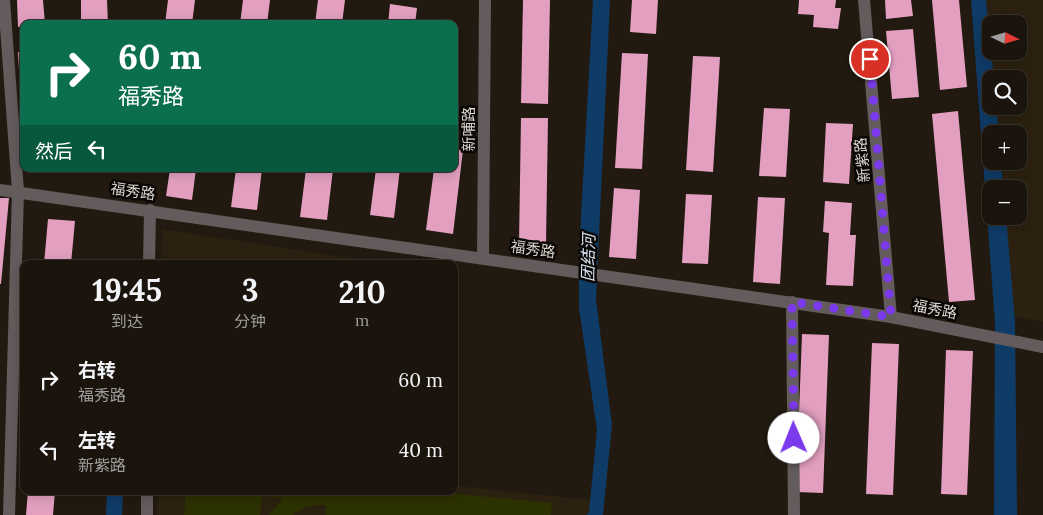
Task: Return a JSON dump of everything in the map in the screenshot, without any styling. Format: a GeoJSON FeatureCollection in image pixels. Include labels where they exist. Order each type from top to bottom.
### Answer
{"type":"FeatureCollection","features":[{"type":"Feature","properties":{"kind":"street"},"geometry":{"type":"LineString","coordinates":[[4,0],[18,191],[18,418],[9,515]]}},
{"type":"Feature","properties":{"kind":"street","name":"新哺路"},"geometry":{"type":"LineString","coordinates":[[483,258],[485,0]]}},
{"type":"Feature","properties":{"kind":"street","name":"新紫路"},"geometry":{"type":"LineString","coordinates":[[864,0],[891,317]]}},
{"type":"Feature","properties":{"kind":"street","name":"福秀路"},"geometry":{"type":"LineString","coordinates":[[0,190],[18,191],[792,302],[891,317],[1043,347]]}},
{"type":"Feature","properties":{"kind":"street"},"geometry":{"type":"LineString","coordinates":[[149,260],[150,210]]}},
{"type":"Feature","properties":{"kind":"street"},"geometry":{"type":"LineString","coordinates":[[792,302],[794,515]]}},
{"type":"Feature","properties":{"kind":"street"},"geometry":{"type":"LineString","coordinates":[[147,495],[147,515]]}},
{"type":"Feature","properties":{"kind":"shaded area"},"geometry":{"type":"Polygon","coordinates":[[[976,0],[1043,0],[1043,322],[1002,314],[995,225],[1027,225],[1027,180],[991,180],[990,170],[1027,170],[1027,125],[987,125],[986,115],[1027,115],[1027,70],[982,71],[976,0]]]}},
{"type":"Feature","properties":{"kind":"shaded area"},"geometry":{"type":"Polygon","coordinates":[[[162,229],[363,260],[161,260],[162,229]]]}},
{"type":"Feature","properties":{"kind":"shaded area"},"geometry":{"type":"Polygon","coordinates":[[[458,486],[590,500],[589,512],[585,515],[157,515],[158,495],[458,495],[458,486]]]}},
{"type":"Feature","properties":{"kind":"green space"},"geometry":{"type":"Polygon","coordinates":[[[458,494],[552,503],[551,515],[325,515],[326,505],[314,505],[304,508],[293,515],[269,515],[283,498],[262,496],[260,515],[184,515],[186,495],[458,494]]]}},
{"type":"Feature","properties":{"kind":"water","name":"团结河"},"geometry":{"type":"Polygon","coordinates":[[[593,0],[610,0],[596,300],[612,425],[603,515],[586,515],[589,512],[597,430],[579,308],[579,253],[593,0]]]}},
{"type":"Feature","properties":{"kind":"water"},"geometry":{"type":"Polygon","coordinates":[[[971,0],[986,0],[988,15],[982,15],[982,60],[992,60],[993,70],[982,70],[982,115],[997,115],[998,125],[982,125],[982,148],[971,0]]]}},
{"type":"Feature","properties":{"kind":"water"},"geometry":{"type":"Polygon","coordinates":[[[984,170],[1002,170],[1002,180],[984,180],[984,170]]]}},
{"type":"Feature","properties":{"kind":"water"},"geometry":{"type":"Polygon","coordinates":[[[988,225],[1007,225],[1015,321],[1017,515],[994,515],[995,322],[988,225]]]}},
{"type":"Feature","properties":{"kind":"water"},"geometry":{"type":"Polygon","coordinates":[[[107,495],[123,495],[122,515],[106,515],[107,495]]]}},
{"type":"Feature","properties":{"kind":"building"},"geometry":{"type":"Polygon","coordinates":[[[17,0],[43,0],[45,20],[20,20],[20,27],[18,27],[17,0]]]}},
{"type":"Feature","properties":{"kind":"building"},"geometry":{"type":"Polygon","coordinates":[[[81,0],[107,0],[108,20],[81,20],[81,0]]]}},
{"type":"Feature","properties":{"kind":"building"},"geometry":{"type":"Polygon","coordinates":[[[168,0],[195,0],[192,20],[166,20],[168,0]]]}},
{"type":"Feature","properties":{"kind":"building"},"geometry":{"type":"Polygon","coordinates":[[[243,0],[270,0],[268,20],[240,20],[243,0]]]}},
{"type":"Feature","properties":{"kind":"building"},"geometry":{"type":"Polygon","coordinates":[[[318,0],[345,0],[342,20],[316,20],[318,0]]]}},
{"type":"Feature","properties":{"kind":"building"},"geometry":{"type":"Polygon","coordinates":[[[523,0],[550,0],[548,104],[521,103],[523,0]]]}},
{"type":"Feature","properties":{"kind":"building"},"geometry":{"type":"Polygon","coordinates":[[[632,0],[658,0],[656,34],[630,32],[632,0]]]}},
{"type":"Feature","properties":{"kind":"building"},"geometry":{"type":"Polygon","coordinates":[[[799,0],[836,0],[835,8],[841,8],[838,29],[813,27],[814,15],[798,14],[799,0]]]}},
{"type":"Feature","properties":{"kind":"building"},"geometry":{"type":"Polygon","coordinates":[[[885,0],[911,0],[913,16],[886,19],[885,0]]]}},
{"type":"Feature","properties":{"kind":"building"},"geometry":{"type":"Polygon","coordinates":[[[932,0],[959,0],[967,87],[940,90],[932,0]]]}},
{"type":"Feature","properties":{"kind":"building"},"geometry":{"type":"Polygon","coordinates":[[[390,4],[417,8],[416,20],[388,20],[390,4]]]}},
{"type":"Feature","properties":{"kind":"building"},"geometry":{"type":"Polygon","coordinates":[[[913,29],[919,97],[892,99],[886,31],[913,29]]]}},
{"type":"Feature","properties":{"kind":"building"},"geometry":{"type":"Polygon","coordinates":[[[18,52],[20,52],[20,88],[18,52]]]}},
{"type":"Feature","properties":{"kind":"building"},"geometry":{"type":"Polygon","coordinates":[[[622,53],[648,54],[642,169],[615,168],[622,53]]]}},
{"type":"Feature","properties":{"kind":"building"},"geometry":{"type":"Polygon","coordinates":[[[693,56],[720,57],[713,172],[686,170],[693,56]]]}},
{"type":"Feature","properties":{"kind":"building"},"geometry":{"type":"Polygon","coordinates":[[[764,108],[790,109],[786,177],[759,176],[764,108]]]}},
{"type":"Feature","properties":{"kind":"building"},"geometry":{"type":"Polygon","coordinates":[[[958,111],[975,300],[949,302],[932,114],[958,111]]]}},
{"type":"Feature","properties":{"kind":"building"},"geometry":{"type":"Polygon","coordinates":[[[521,118],[548,118],[546,243],[519,243],[521,118]]]}},
{"type":"Feature","properties":{"kind":"building"},"geometry":{"type":"Polygon","coordinates":[[[826,123],[853,124],[849,184],[823,182],[826,123]]]}},
{"type":"Feature","properties":{"kind":"building"},"geometry":{"type":"Polygon","coordinates":[[[458,149],[463,150],[453,234],[426,230],[434,172],[458,172],[458,149]]]}},
{"type":"Feature","properties":{"kind":"building"},"geometry":{"type":"Polygon","coordinates":[[[170,172],[196,172],[192,200],[166,196],[170,172]]]}},
{"type":"Feature","properties":{"kind":"building"},"geometry":{"type":"Polygon","coordinates":[[[236,172],[262,172],[257,210],[231,207],[236,172]]]}},
{"type":"Feature","properties":{"kind":"building"},"geometry":{"type":"Polygon","coordinates":[[[306,172],[333,172],[327,220],[300,217],[306,172]]]}},
{"type":"Feature","properties":{"kind":"building"},"geometry":{"type":"Polygon","coordinates":[[[376,172],[400,172],[394,218],[370,215],[376,172]]]}},
{"type":"Feature","properties":{"kind":"building"},"geometry":{"type":"Polygon","coordinates":[[[614,188],[640,190],[636,259],[609,257],[614,188]]]}},
{"type":"Feature","properties":{"kind":"building"},"geometry":{"type":"Polygon","coordinates":[[[686,194],[712,195],[708,264],[682,263],[686,194]]]}},
{"type":"Feature","properties":{"kind":"building"},"geometry":{"type":"Polygon","coordinates":[[[758,197],[785,198],[780,284],[753,282],[758,197]]]}},
{"type":"Feature","properties":{"kind":"building"},"geometry":{"type":"Polygon","coordinates":[[[0,198],[9,198],[1,284],[0,284],[0,198]]]}},
{"type":"Feature","properties":{"kind":"building"},"geometry":{"type":"Polygon","coordinates":[[[825,201],[852,203],[850,235],[856,235],[853,286],[826,285],[829,233],[823,232],[825,201]]]}},
{"type":"Feature","properties":{"kind":"building"},"geometry":{"type":"Polygon","coordinates":[[[48,219],[75,221],[71,260],[44,260],[48,219]]]}},
{"type":"Feature","properties":{"kind":"building"},"geometry":{"type":"Polygon","coordinates":[[[802,334],[829,335],[823,493],[796,492],[802,334]]]}},
{"type":"Feature","properties":{"kind":"building"},"geometry":{"type":"Polygon","coordinates":[[[872,343],[899,344],[893,495],[866,494],[872,343]]]}},
{"type":"Feature","properties":{"kind":"building"},"geometry":{"type":"Polygon","coordinates":[[[946,350],[973,351],[967,495],[941,494],[946,350]]]}},
{"type":"Feature","properties":{"kind":"building"},"geometry":{"type":"Polygon","coordinates":[[[28,495],[55,495],[53,515],[26,515],[28,495]]]}},
{"type":"Feature","properties":{"kind":"route"},"geometry":{"type":"LineString","coordinates":[[794,438],[792,302],[891,317],[870,59]]}}]}
